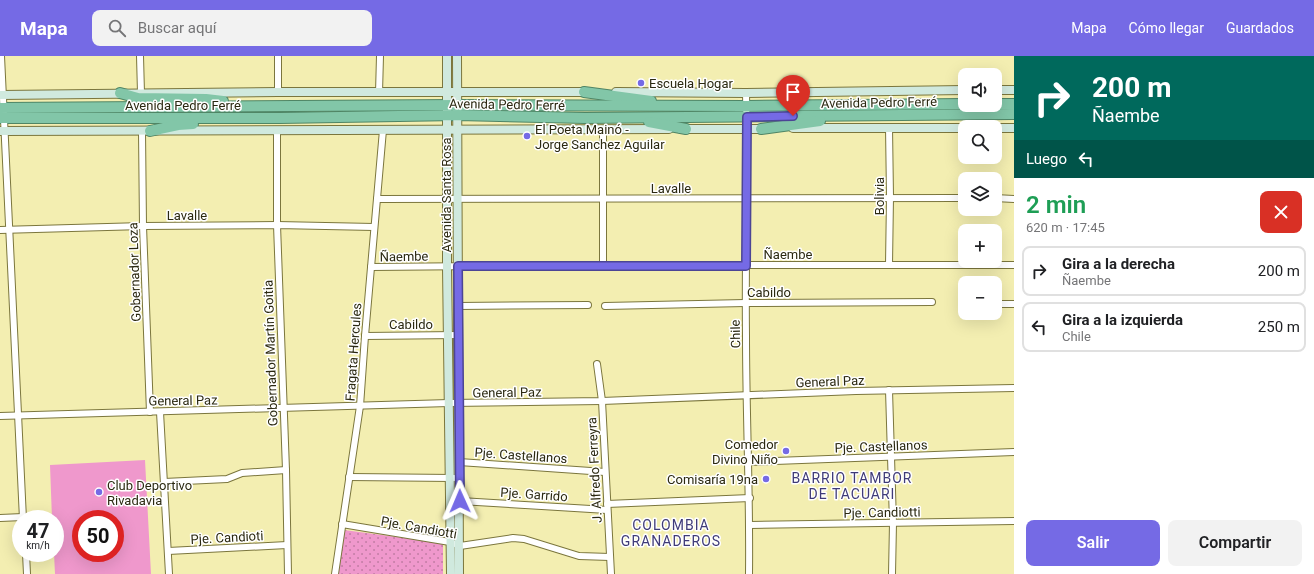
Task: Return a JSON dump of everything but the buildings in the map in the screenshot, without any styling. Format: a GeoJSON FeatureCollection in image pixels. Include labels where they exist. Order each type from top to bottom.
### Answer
{"type":"FeatureCollection","features":[{"type":"Feature","properties":{"kind":"highway"},"geometry":{"type":"LineString","coordinates":[[584,92],[702,106]]}},
{"type":"Feature","properties":{"kind":"highway"},"geometry":{"type":"LineString","coordinates":[[120,93],[138,98],[206,99],[281,106]]}},
{"type":"Feature","properties":{"kind":"highway","name":"Avenida Pedro Ferré"},"geometry":{"type":"LineString","coordinates":[[2,113],[281,106],[453,110],[585,118],[958,104]]}},
{"type":"Feature","properties":{"kind":"highway"},"geometry":{"type":"LineString","coordinates":[[1002,104],[1014,104]]}},
{"type":"Feature","properties":{"kind":"highway","name":"Avenida Pedro Ferré"},"geometry":{"type":"LineString","coordinates":[[2,113],[280,118],[453,110],[702,106],[746,112],[856,116],[1014,114]]}},
{"type":"Feature","properties":{"kind":"highway"},"geometry":{"type":"LineString","coordinates":[[761,129],[856,116]]}},
{"type":"Feature","properties":{"kind":"highway"},"geometry":{"type":"LineString","coordinates":[[146,131],[178,125],[280,118]]}},
{"type":"Feature","properties":{"kind":"highway"},"geometry":{"type":"LineString","coordinates":[[585,118],[651,123],[686,129]]}},
{"type":"Feature","properties":{"kind":"main road"},"geometry":{"type":"LineString","coordinates":[[447,56],[447,92],[453,110]]}},
{"type":"Feature","properties":{"kind":"main road"},"geometry":{"type":"LineString","coordinates":[[453,110],[457,92],[457,56]]}},
{"type":"Feature","properties":{"kind":"main road","name":"Avenida Pedro Ferré"},"geometry":{"type":"LineString","coordinates":[[1,95],[278,92],[746,93],[958,90]]}},
{"type":"Feature","properties":{"kind":"main road"},"geometry":{"type":"LineString","coordinates":[[1002,90],[1014,90]]}},
{"type":"Feature","properties":{"kind":"main road","name":"Avenida Santa Rosa"},"geometry":{"type":"LineString","coordinates":[[453,110],[458,129],[457,199],[460,574]]}},
{"type":"Feature","properties":{"kind":"main road","name":"Avenida Santa Rosa"},"geometry":{"type":"LineString","coordinates":[[451,574],[446,199],[448,129],[453,110]]}},
{"type":"Feature","properties":{"kind":"main road","name":"Avenida Pedro Ferré"},"geometry":{"type":"LineString","coordinates":[[2,131],[958,128]]}},
{"type":"Feature","properties":{"kind":"main road"},"geometry":{"type":"LineString","coordinates":[[1002,128],[1014,128]]}},
{"type":"Feature","properties":{"kind":"street"},"geometry":{"type":"LineString","coordinates":[[1,56],[2,131],[10,229],[23,510]]}},
{"type":"Feature","properties":{"kind":"street"},"geometry":{"type":"LineString","coordinates":[[140,56],[141,93]]}},
{"type":"Feature","properties":{"kind":"street"},"geometry":{"type":"LineString","coordinates":[[278,56],[278,92]]}},
{"type":"Feature","properties":{"kind":"street"},"geometry":{"type":"LineString","coordinates":[[379,93],[380,56]]}},
{"type":"Feature","properties":{"kind":"street","name":"Chile"},"geometry":{"type":"LineString","coordinates":[[746,93],[745,303],[746,395],[750,498],[748,574]]}},
{"type":"Feature","properties":{"kind":"street","name":"Bolivia"},"geometry":{"type":"LineString","coordinates":[[889,127],[889,264]]}},
{"type":"Feature","properties":{"kind":"street"},"geometry":{"type":"LineString","coordinates":[[603,265],[604,129]]}},
{"type":"Feature","properties":{"kind":"street","name":"Gobernador Martín Goitia"},"geometry":{"type":"LineString","coordinates":[[276,130],[277,225],[286,470],[288,574]]}},
{"type":"Feature","properties":{"kind":"street","name":"Fragata Hercules"},"geometry":{"type":"LineString","coordinates":[[335,574],[360,406],[383,130]]}},
{"type":"Feature","properties":{"kind":"street","name":"Gobernador Loza"},"geometry":{"type":"LineString","coordinates":[[146,131],[143,226],[150,412]]}},
{"type":"Feature","properties":{"kind":"street"},"geometry":{"type":"LineString","coordinates":[[0,183],[7,183]]}},
{"type":"Feature","properties":{"kind":"street","name":"Lavalle"},"geometry":{"type":"LineString","coordinates":[[377,199],[958,198]]}},
{"type":"Feature","properties":{"kind":"street"},"geometry":{"type":"LineString","coordinates":[[1002,198],[1014,198]]}},
{"type":"Feature","properties":{"kind":"street","name":"Lavalle"},"geometry":{"type":"LineString","coordinates":[[0,230],[143,226],[277,225],[374,227]]}},
{"type":"Feature","properties":{"kind":"street","name":"Ñaembe"},"geometry":{"type":"LineString","coordinates":[[371,267],[889,264],[1014,265]]}},
{"type":"Feature","properties":{"kind":"street","name":"Cabildo"},"geometry":{"type":"LineString","coordinates":[[605,306],[745,303],[932,302]]}},
{"type":"Feature","properties":{"kind":"street"},"geometry":{"type":"LineString","coordinates":[[1002,304],[1014,304]]}},
{"type":"Feature","properties":{"kind":"street"},"geometry":{"type":"LineString","coordinates":[[458,306],[588,305]]}},
{"type":"Feature","properties":{"kind":"street","name":"Cabildo"},"geometry":{"type":"LineString","coordinates":[[365,336],[458,335]]}},
{"type":"Feature","properties":{"kind":"street","name":"J. Alfredo Ferreyra"},"geometry":{"type":"LineString","coordinates":[[598,364],[602,401],[611,574]]}},
{"type":"Feature","properties":{"kind":"street","name":"General Paz"},"geometry":{"type":"LineString","coordinates":[[0,416],[459,403],[602,401],[889,390],[1014,388]]}},
{"type":"Feature","properties":{"kind":"street"},"geometry":{"type":"LineString","coordinates":[[889,390],[893,523],[892,574]]}},
{"type":"Feature","properties":{"kind":"street"},"geometry":{"type":"LineString","coordinates":[[160,412],[169,574]]}},
{"type":"Feature","properties":{"kind":"street","name":"Pje. Castellanos"},"geometry":{"type":"LineString","coordinates":[[748,462],[1014,452]]}},
{"type":"Feature","properties":{"kind":"street","name":"Pje. Castellanos"},"geometry":{"type":"LineString","coordinates":[[460,462],[605,472]]}},
{"type":"Feature","properties":{"kind":"street"},"geometry":{"type":"LineString","coordinates":[[164,482],[227,479],[242,473],[286,470]]}},
{"type":"Feature","properties":{"kind":"street"},"geometry":{"type":"LineString","coordinates":[[349,477],[459,478]]}},
{"type":"Feature","properties":{"kind":"street","name":"Pje. Garrido"},"geometry":{"type":"LineString","coordinates":[[460,501],[607,507],[750,498]]}},
{"type":"Feature","properties":{"kind":"street"},"geometry":{"type":"LineString","coordinates":[[0,518],[12,518]]}},
{"type":"Feature","properties":{"kind":"street","name":"Pje. Candiotti"},"geometry":{"type":"LineString","coordinates":[[750,525],[1014,521]]}},
{"type":"Feature","properties":{"kind":"street","name":"Pje. Candiotti"},"geometry":{"type":"LineString","coordinates":[[342,524],[450,542],[460,546],[513,538],[524,539],[579,556],[610,557]]}},
{"type":"Feature","properties":{"kind":"street","name":"Pje. Candioti"},"geometry":{"type":"LineString","coordinates":[[168,551],[287,545]]}},
{"type":"Feature","properties":{"kind":"street"},"geometry":{"type":"LineString","coordinates":[[26,562],[27,574]]}},
{"type":"Feature","properties":{"kind":"shaded area","name":"Club Deportivo Rivadavia"},"geometry":{"type":"Polygon","coordinates":[[[145,460],[151,574],[55,574],[54,562],[64,562],[64,510],[52,510],[50,465],[145,460]]]}},
{"type":"Feature","properties":{"kind":"shaded area"},"geometry":{"type":"Polygon","coordinates":[[[344,530],[443,543],[443,574],[338,574],[344,530]]]}},
{"type":"Feature","properties":{"kind":"place","name":"Escuela Hogar"},"geometry":{"type":"Point","coordinates":[641,83]}},
{"type":"Feature","properties":{"kind":"place","name":"El Poeta Mainó - Jorge Sanchez Aguilar"},"geometry":{"type":"Point","coordinates":[527,136]}},
{"type":"Feature","properties":{"kind":"place","name":"Comedor Divino Niño"},"geometry":{"type":"Point","coordinates":[786,451]}},
{"type":"Feature","properties":{"kind":"place","name":"Comisaría 19na"},"geometry":{"type":"Point","coordinates":[766,479]}},
{"type":"Feature","properties":{"kind":"place","name":"Club Deportivo Rivadavia"},"geometry":{"type":"Point","coordinates":[99,492]}},
{"type":"Feature","properties":{"kind":"district","name":"BARRIO TAMBOR DE TACUARI"},"geometry":{"type":"Point","coordinates":[852,486]}},
{"type":"Feature","properties":{"kind":"district","name":"COLOMBIA GRANADEROS"},"geometry":{"type":"Point","coordinates":[671,534]}},
{"type":"Feature","properties":{"kind":"route"},"geometry":{"type":"LineString","coordinates":[[460,501],[458,266],[746,266],[747,117],[793,116]]}}]}
